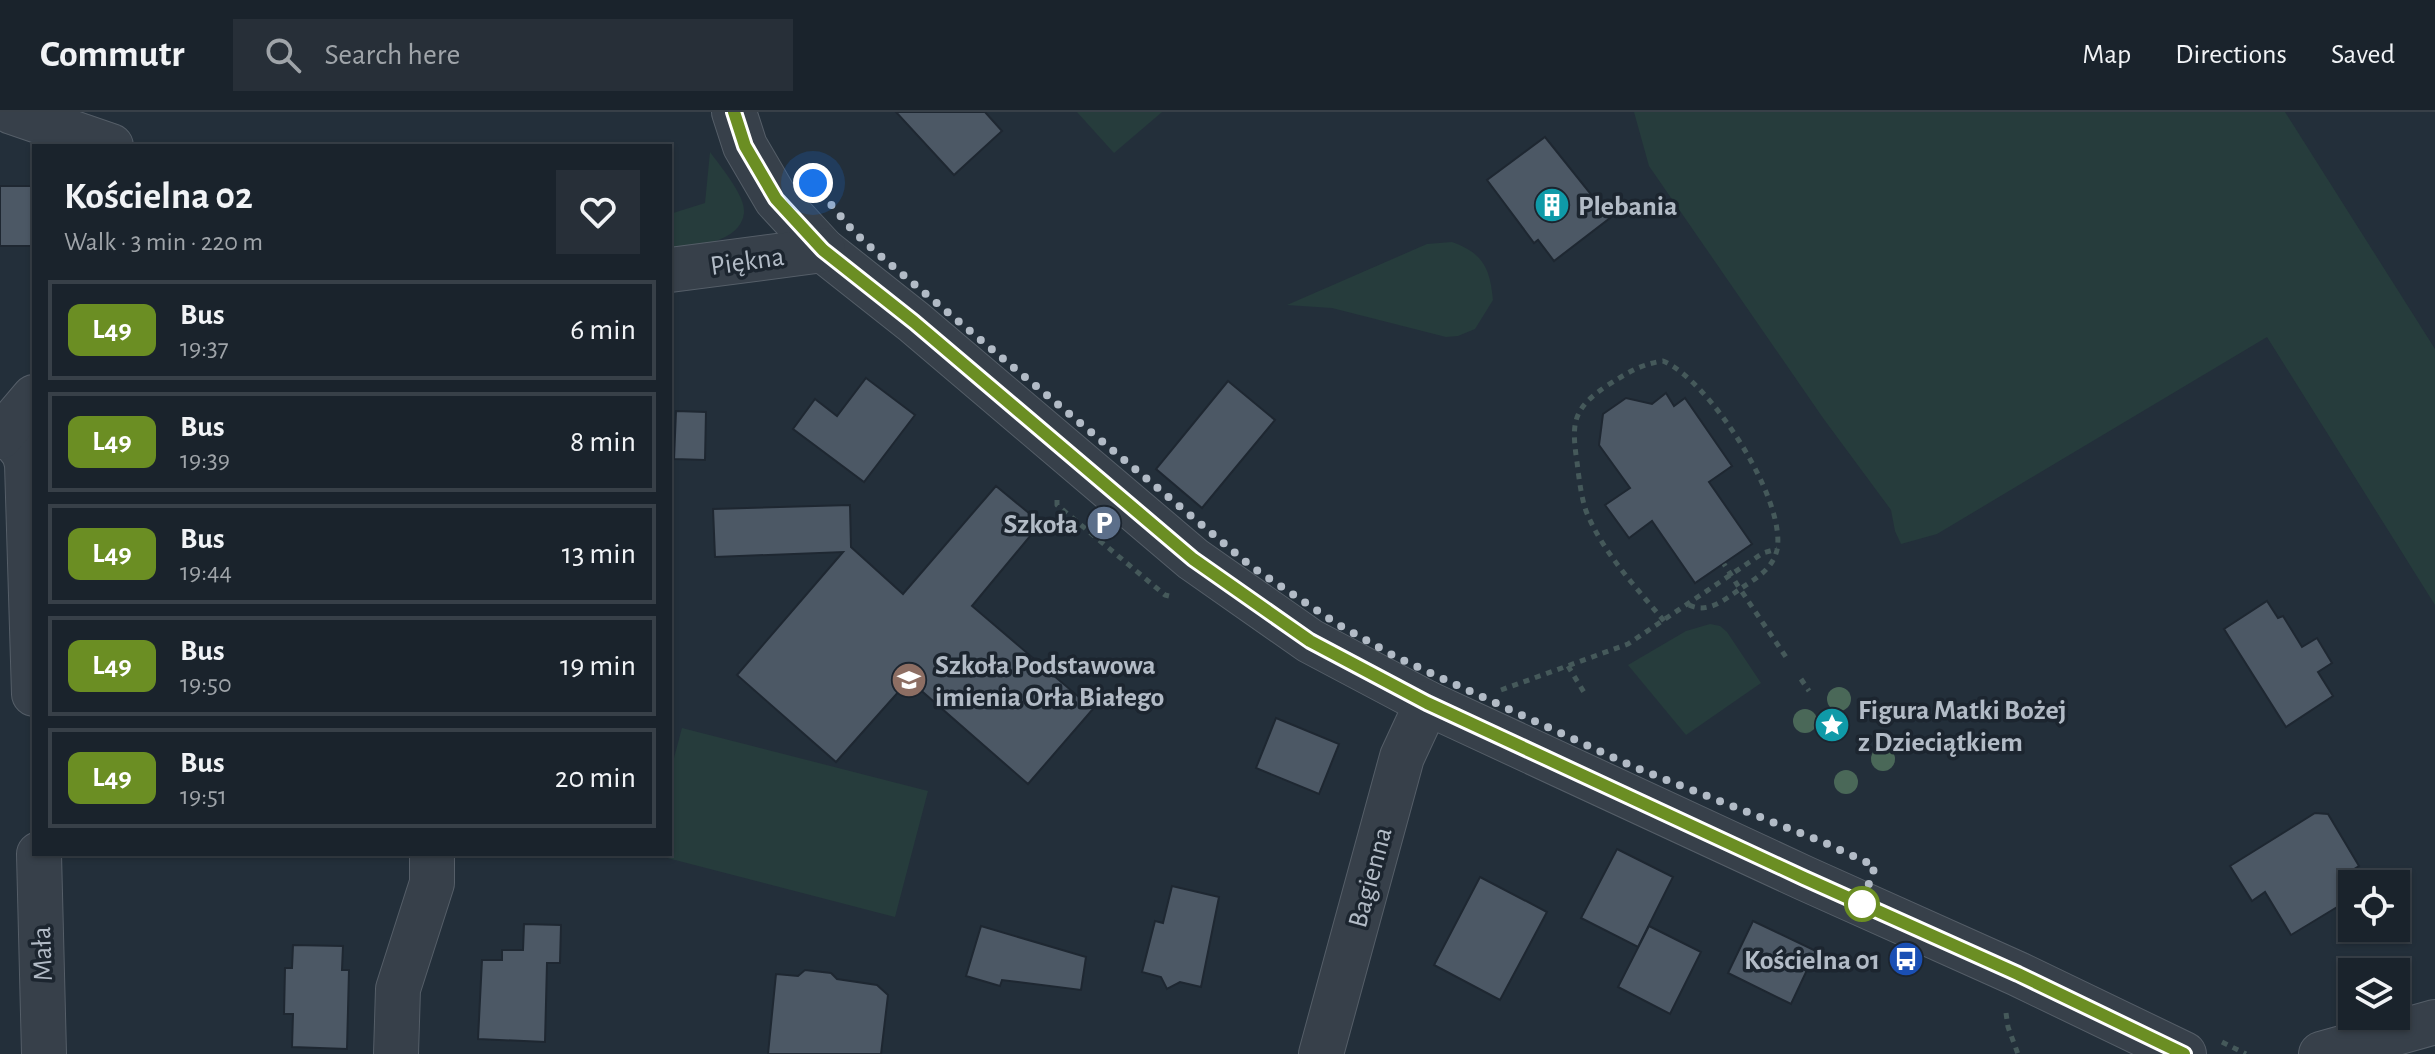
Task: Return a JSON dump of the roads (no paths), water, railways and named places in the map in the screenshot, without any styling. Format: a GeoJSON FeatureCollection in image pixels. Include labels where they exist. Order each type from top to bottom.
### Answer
{"type":"FeatureCollection","features":[{"type":"Feature","properties":{"kind":"street"},"geometry":{"type":"LineString","coordinates":[[12,112],[105,144]]}},
{"type":"Feature","properties":{"kind":"street"},"geometry":{"type":"LineString","coordinates":[[734,112],[745,146],[776,199],[823,250],[914,322],[1193,559],[1310,641],[1427,703],[2134,1042],[2196,1044]]}},
{"type":"Feature","properties":{"kind":"street","name":"Piękna"},"geometry":{"type":"LineString","coordinates":[[672,270],[823,250]]}},
{"type":"Feature","properties":{"kind":"street"},"geometry":{"type":"LineString","coordinates":[[32,399],[3,433],[24,453],[27,464],[32,628]]}},
{"type":"Feature","properties":{"kind":"street","name":"Bagienna"},"geometry":{"type":"LineString","coordinates":[[1321,1054],[1402,757],[1427,703]]}},
{"type":"Feature","properties":{"kind":"street","name":"Mała"},"geometry":{"type":"LineString","coordinates":[[39,856],[44,1054]]}},
{"type":"Feature","properties":{"kind":"street"},"geometry":{"type":"LineString","coordinates":[[396,1054],[398,989],[432,883],[432,856]]}},
{"type":"Feature","properties":{"kind":"street"},"geometry":{"type":"LineString","coordinates":[[2321,1054],[2435,1022]]}},
{"type":"Feature","properties":{"kind":"place","name":"Plebania"},"geometry":{"type":"Point","coordinates":[1552,205]}},
{"type":"Feature","properties":{"kind":"place","name":"Szkoła"},"geometry":{"type":"Point","coordinates":[1104,523]}},
{"type":"Feature","properties":{"kind":"place","name":"Szkoła Podstawowa imienia Orła Białego"},"geometry":{"type":"Point","coordinates":[909,680]}},
{"type":"Feature","properties":{"kind":"place","name":"Figura Matki Bożej z Dzieciątkiem"},"geometry":{"type":"Point","coordinates":[1832,725]}},
{"type":"Feature","properties":{"kind":"place","name":"Kościelna 01"},"geometry":{"type":"Point","coordinates":[1906,959]}}]}
